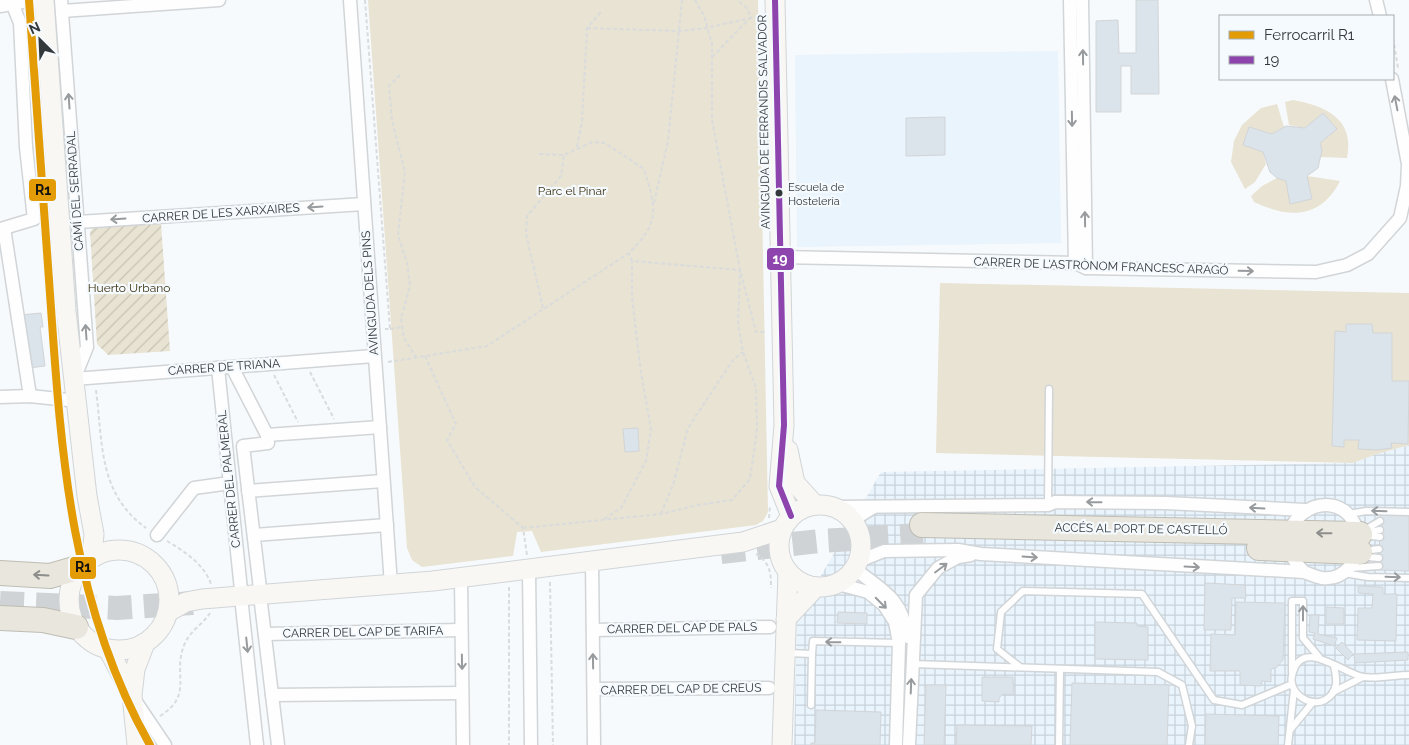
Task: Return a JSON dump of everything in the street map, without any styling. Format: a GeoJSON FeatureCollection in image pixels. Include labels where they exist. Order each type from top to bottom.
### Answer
{"type":"FeatureCollection","features":[{"type":"Feature","properties":{"kind":"highway","name":"ACCÉS AL PORT DE CASTELLÓ"},"geometry":{"type":"LineString","coordinates":[[923,530],[1288,541],[1364,546]]}},
{"type":"Feature","properties":{"kind":"highway"},"geometry":{"type":"LineString","coordinates":[[0,573],[50,576],[86,562]]}},
{"type":"Feature","properties":{"kind":"highway"},"geometry":{"type":"LineString","coordinates":[[0,618],[43,620],[76,627]]}},
{"type":"Feature","properties":{"kind":"street"},"geometry":{"type":"LineString","coordinates":[[30,396],[4,228],[34,219],[26,147],[20,23],[6,5],[34,0]]}},
{"type":"Feature","properties":{"kind":"street","name":"CAMÍ DEL SERRADAL"},"geometry":{"type":"LineString","coordinates":[[44,0],[66,311],[94,534],[86,562]]}},
{"type":"Feature","properties":{"kind":"street"},"geometry":{"type":"LineString","coordinates":[[62,6],[219,0]]}},
{"type":"Feature","properties":{"kind":"street","name":"AVINGUDA DELS PINS"},"geometry":{"type":"LineString","coordinates":[[350,0],[391,585]]}},
{"type":"Feature","properties":{"kind":"street"},"geometry":{"type":"LineString","coordinates":[[1070,0],[1081,265]]}},
{"type":"Feature","properties":{"kind":"street"},"geometry":{"type":"LineString","coordinates":[[1081,265],[1082,0]]}},
{"type":"Feature","properties":{"kind":"street"},"geometry":{"type":"LineString","coordinates":[[1376,0],[1380,15]]}},
{"type":"Feature","properties":{"kind":"street","name":"AVINGUDA DE FERRANDIS SALVADOR"},"geometry":{"type":"LineString","coordinates":[[768,5],[782,332],[784,426],[779,486],[781,523]]}},
{"type":"Feature","properties":{"kind":"street","name":"CAMÍ DEL SERRADAL"},"geometry":{"type":"LineString","coordinates":[[62,6],[87,347],[74,379]]}},
{"type":"Feature","properties":{"kind":"street","name":"CARRER DE L'ASTRÒNOM FRANCESC ARAGÓ"},"geometry":{"type":"LineString","coordinates":[[780,258],[1316,272],[1347,266],[1368,254],[1405,221],[1408,164],[1392,80]]}},
{"type":"Feature","properties":{"kind":"street","name":"CARRER DE LES XARXAIRES"},"geometry":{"type":"LineString","coordinates":[[78,222],[364,204]]}},
{"type":"Feature","properties":{"kind":"street","name":"CARRER DE TRIANA"},"geometry":{"type":"LineString","coordinates":[[74,379],[304,361],[375,360]]}},
{"type":"Feature","properties":{"kind":"street"},"geometry":{"type":"LineString","coordinates":[[232,367],[267,435],[380,427]]}},
{"type":"Feature","properties":{"kind":"street","name":"CARRER DEL PALMERAL"},"geometry":{"type":"LineString","coordinates":[[218,368],[257,745]]}},
{"type":"Feature","properties":{"kind":"street"},"geometry":{"type":"LineString","coordinates":[[0,396],[30,396],[77,401]]}},
{"type":"Feature","properties":{"kind":"street","name":"AVINGUDA DE FERRANDIS SALVADOR"},"geometry":{"type":"LineString","coordinates":[[784,426],[795,483],[815,504]]}},
{"type":"Feature","properties":{"kind":"street","name":"CARRER DEL PALMERAL"},"geometry":{"type":"LineString","coordinates":[[267,435],[268,442],[243,446],[278,745]]}},
{"type":"Feature","properties":{"kind":"street"},"geometry":{"type":"LineString","coordinates":[[248,491],[383,482]]}},
{"type":"Feature","properties":{"kind":"street"},"geometry":{"type":"LineString","coordinates":[[156,535],[194,488],[230,483]]}},
{"type":"Feature","properties":{"kind":"street"},"geometry":{"type":"LineString","coordinates":[[163,574],[169,593],[168,612],[160,630],[145,643],[127,650],[108,649],[93,643],[76,627],[69,607],[70,585],[86,562],[105,551],[120,549],[145,556],[180,589],[190,592],[241,593],[287,587],[295,591],[391,585],[461,578],[743,542],[781,523],[802,508],[815,504],[835,507],[874,507],[1048,505],[1055,502],[1166,503],[1306,510],[1328,505],[1364,546],[1324,578],[1304,572],[981,554],[958,550],[884,551],[857,565],[838,584]]}},
{"type":"Feature","properties":{"kind":"street"},"geometry":{"type":"LineString","coordinates":[[835,507],[853,520],[861,540],[857,565]]}},
{"type":"Feature","properties":{"kind":"street"},"geometry":{"type":"LineString","coordinates":[[853,520],[874,507]]}},
{"type":"Feature","properties":{"kind":"street"},"geometry":{"type":"LineString","coordinates":[[1304,572],[1294,562],[1288,541],[1295,520],[1306,510]]}},
{"type":"Feature","properties":{"kind":"street"},"geometry":{"type":"LineString","coordinates":[[233,514],[251,512]]}},
{"type":"Feature","properties":{"kind":"street","name":"CAMÍ DEL SERRADAL"},"geometry":{"type":"LineString","coordinates":[[90,514],[103,533],[120,549]]}},
{"type":"Feature","properties":{"kind":"street"},"geometry":{"type":"LineString","coordinates":[[781,523],[779,555],[788,572],[800,582],[816,587],[838,584],[868,592],[884,605],[895,622],[899,643],[896,745]]}},
{"type":"Feature","properties":{"kind":"street"},"geometry":{"type":"LineString","coordinates":[[254,535],[386,525]]}},
{"type":"Feature","properties":{"kind":"street"},"geometry":{"type":"LineString","coordinates":[[743,542],[779,555]]}},
{"type":"Feature","properties":{"kind":"street"},"geometry":{"type":"LineString","coordinates":[[909,745],[911,661],[916,595],[938,568],[958,557],[981,554]]}},
{"type":"Feature","properties":{"kind":"street"},"geometry":{"type":"LineString","coordinates":[[592,561],[594,745]]}},
{"type":"Feature","properties":{"kind":"street"},"geometry":{"type":"LineString","coordinates":[[857,565],[893,598],[905,618],[911,661]]}},
{"type":"Feature","properties":{"kind":"street"},"geometry":{"type":"LineString","coordinates":[[529,569],[531,745]]}},
{"type":"Feature","properties":{"kind":"street"},"geometry":{"type":"LineString","coordinates":[[782,745],[785,653],[778,623],[788,572]]}},
{"type":"Feature","properties":{"kind":"street"},"geometry":{"type":"LineString","coordinates":[[461,578],[463,745]]}},
{"type":"Feature","properties":{"kind":"street"},"geometry":{"type":"LineString","coordinates":[[778,623],[816,587]]}},
{"type":"Feature","properties":{"kind":"street"},"geometry":{"type":"LineString","coordinates":[[168,612],[186,602],[241,593]]}},
{"type":"Feature","properties":{"kind":"street","name":"CARRER DEL CAP DE PALS"},"geometry":{"type":"LineString","coordinates":[[593,630],[778,623]]}},
{"type":"Feature","properties":{"kind":"street","name":"CARRER DEL CAP DE TARIFA"},"geometry":{"type":"LineString","coordinates":[[265,634],[461,630]]}},
{"type":"Feature","properties":{"kind":"street"},"geometry":{"type":"LineString","coordinates":[[138,745],[132,695],[135,669],[145,643]]}},
{"type":"Feature","properties":{"kind":"street"},"geometry":{"type":"LineString","coordinates":[[108,649],[132,695],[164,745]]}},
{"type":"Feature","properties":{"kind":"street"},"geometry":{"type":"LineString","coordinates":[[249,667],[269,665]]}},
{"type":"Feature","properties":{"kind":"street","name":"CARRER DEL CAP DE CREUS"},"geometry":{"type":"LineString","coordinates":[[594,690],[769,688]]}},
{"type":"Feature","properties":{"kind":"street"},"geometry":{"type":"LineString","coordinates":[[272,695],[462,693]]}},
{"type":"Feature","properties":{"kind":"street"},"geometry":{"type":"LineString","coordinates":[[255,728],[276,727]]}},
{"type":"Feature","properties":{"kind":"lane"},"geometry":{"type":"LineString","coordinates":[[1048,505],[1050,389]]}},
{"type":"Feature","properties":{"kind":"lane"},"geometry":{"type":"LineString","coordinates":[[1409,512],[1366,511],[1364,546],[1368,576],[1409,578]]}},
{"type":"Feature","properties":{"kind":"lane"},"geometry":{"type":"LineString","coordinates":[[1364,546],[1380,521]]}},
{"type":"Feature","properties":{"kind":"lane"},"geometry":{"type":"LineString","coordinates":[[1364,546],[1379,566]]}},
{"type":"Feature","properties":{"kind":"lane"},"geometry":{"type":"LineString","coordinates":[[1020,667],[997,649],[1001,612],[1024,591],[1142,594],[1214,700],[1242,705],[1293,687]]}},
{"type":"Feature","properties":{"kind":"lane"},"geometry":{"type":"LineString","coordinates":[[1288,745],[1293,687],[1292,601],[1304,601],[1304,638],[1319,656],[1334,666],[1363,677],[1409,675]]}},
{"type":"Feature","properties":{"kind":"lane"},"geometry":{"type":"LineString","coordinates":[[811,705],[813,641],[899,643]]}},
{"type":"Feature","properties":{"kind":"lane"},"geometry":{"type":"LineString","coordinates":[[785,653],[812,654]]}},
{"type":"Feature","properties":{"kind":"lane"},"geometry":{"type":"LineString","coordinates":[[1292,676],[1297,664],[1307,658],[1319,656]]}},
{"type":"Feature","properties":{"kind":"lane"},"geometry":{"type":"LineString","coordinates":[[911,661],[1158,672],[1182,685],[1192,726],[1190,745]]}},
{"type":"Feature","properties":{"kind":"lane"},"geometry":{"type":"LineString","coordinates":[[1334,666],[1338,679],[1334,692]]}},
{"type":"Feature","properties":{"kind":"lane"},"geometry":{"type":"LineString","coordinates":[[1059,745],[1060,669]]}},
{"type":"Feature","properties":{"kind":"lane"},"geometry":{"type":"LineString","coordinates":[[1293,687],[1302,699],[1313,702],[1325,700],[1334,692],[1363,677]]}},
{"type":"Feature","properties":{"kind":"lane"},"geometry":{"type":"LineString","coordinates":[[1289,731],[1313,702]]}},
{"type":"Feature","properties":{"kind":"path"},"geometry":{"type":"LineString","coordinates":[[365,0],[390,329]]}},
{"type":"Feature","properties":{"kind":"path"},"geometry":{"type":"LineString","coordinates":[[375,360],[417,358],[487,346],[629,253],[642,240],[651,225],[668,141],[682,0]]}},
{"type":"Feature","properties":{"kind":"path"},"geometry":{"type":"LineString","coordinates":[[695,0],[704,16],[712,44],[712,120],[740,270],[756,332],[782,332]]}},
{"type":"Feature","properties":{"kind":"path"},"geometry":{"type":"LineString","coordinates":[[737,0],[746,7],[751,17]]}},
{"type":"Feature","properties":{"kind":"path","name":"AVINGUDA DE FERRANDIS SALVADOR"},"geometry":{"type":"LineString","coordinates":[[751,17],[762,16],[768,5]]}},
{"type":"Feature","properties":{"kind":"path"},"geometry":{"type":"LineString","coordinates":[[577,148],[582,121],[587,28],[601,12]]}},
{"type":"Feature","properties":{"kind":"path"},"geometry":{"type":"LineString","coordinates":[[587,28],[679,31],[706,28],[751,17]]}},
{"type":"Feature","properties":{"kind":"path"},"geometry":{"type":"LineString","coordinates":[[712,57],[751,17]]}},
{"type":"Feature","properties":{"kind":"path"},"geometry":{"type":"LineString","coordinates":[[400,75],[389,86],[392,121],[405,172],[398,235],[410,286],[401,318],[404,338],[417,358]]}},
{"type":"Feature","properties":{"kind":"path"},"geometry":{"type":"LineString","coordinates":[[536,154],[564,155],[592,142],[605,144],[644,169],[654,204]]}},
{"type":"Feature","properties":{"kind":"path"},"geometry":{"type":"LineString","coordinates":[[543,308],[526,234],[527,216],[561,176],[564,155]]}},
{"type":"Feature","properties":{"kind":"path"},"geometry":{"type":"LineString","coordinates":[[602,521],[621,508],[646,461],[651,429],[641,373],[632,298],[632,262],[629,253]]}},
{"type":"Feature","properties":{"kind":"path"},"geometry":{"type":"LineString","coordinates":[[632,262],[740,270]]}},
{"type":"Feature","properties":{"kind":"path"},"geometry":{"type":"LineString","coordinates":[[523,528],[661,514],[698,505],[732,500],[750,479],[757,430],[756,388],[743,352],[738,324],[740,270]]}},
{"type":"Feature","properties":{"kind":"path"},"geometry":{"type":"LineString","coordinates":[[373,330],[402,328]]}},
{"type":"Feature","properties":{"kind":"path"},"geometry":{"type":"LineString","coordinates":[[661,514],[674,485],[688,428],[733,360],[743,352]]}},
{"type":"Feature","properties":{"kind":"path"},"geometry":{"type":"LineString","coordinates":[[425,356],[456,424],[447,440],[475,487],[523,528],[529,569]]}},
{"type":"Feature","properties":{"kind":"path"},"geometry":{"type":"LineString","coordinates":[[304,361],[340,430]]}},
{"type":"Feature","properties":{"kind":"path"},"geometry":{"type":"LineString","coordinates":[[268,364],[304,433]]}},
{"type":"Feature","properties":{"kind":"path"},"geometry":{"type":"LineString","coordinates":[[770,505],[781,523]]}},
{"type":"Feature","properties":{"kind":"path"},"geometry":{"type":"LineString","coordinates":[[743,542],[744,553],[756,554],[767,561],[772,573],[771,591]]}},
{"type":"Feature","properties":{"kind":"path"},"geometry":{"type":"LineString","coordinates":[[549,567],[553,745]]}},
{"type":"Feature","properties":{"kind":"path"},"geometry":{"type":"LineString","coordinates":[[508,572],[509,745]]}},
{"type":"Feature","properties":{"kind":"shaded area"},"geometry":{"type":"Polygon","coordinates":[[[1058,51],[1061,243],[797,247],[795,55],[1058,51]]]}},
{"type":"Feature","properties":{"kind":"shaded area"},"geometry":{"type":"Polygon","coordinates":[[[1409,445],[1409,745],[794,745],[797,617],[881,472],[1353,463],[1409,445]]]}},
{"type":"Feature","properties":{"kind":"green space","name":"Parc el Pinar"},"geometry":{"type":"Polygon","coordinates":[[[368,0],[758,0],[768,512],[763,521],[756,525],[541,552],[532,531],[517,532],[513,556],[422,567],[412,560],[407,548],[368,0]]]}},
{"type":"Feature","properties":{"kind":"green space"},"geometry":{"type":"Polygon","coordinates":[[[1293,100],[1327,111],[1342,124],[1347,133],[1347,158],[1321,157],[1320,143],[1337,129],[1323,114],[1305,128],[1289,125],[1285,102],[1293,100]]]}},
{"type":"Feature","properties":{"kind":"green space"},"geometry":{"type":"Polygon","coordinates":[[[1277,104],[1284,127],[1272,134],[1249,127],[1243,145],[1263,152],[1266,164],[1255,182],[1245,189],[1231,162],[1234,141],[1242,125],[1261,108],[1277,104]]]}},
{"type":"Feature","properties":{"kind":"green space"},"geometry":{"type":"Polygon","coordinates":[[[1307,176],[1340,181],[1332,194],[1323,203],[1313,209],[1302,212],[1279,211],[1254,202],[1251,196],[1262,186],[1277,178],[1286,181],[1291,204],[1312,199],[1307,176]]]}},
{"type":"Feature","properties":{"kind":"green space","name":"Huerto Urbano"},"geometry":{"type":"Polygon","coordinates":[[[161,223],[170,351],[108,355],[97,344],[90,232],[93,228],[161,223]]]}},
{"type":"Feature","properties":{"kind":"green space"},"geometry":{"type":"Polygon","coordinates":[[[940,283],[1409,293],[1409,445],[1353,463],[936,453],[940,283]]]}},
{"type":"Feature","properties":{"kind":"building"},"geometry":{"type":"Polygon","coordinates":[[[1136,0],[1158,0],[1159,94],[1131,94],[1131,66],[1121,66],[1121,112],[1096,112],[1096,21],[1118,20],[1119,53],[1136,53],[1136,0]]]}},
{"type":"Feature","properties":{"kind":"building"},"geometry":{"type":"Polygon","coordinates":[[[1323,113],[1337,129],[1320,143],[1322,150],[1318,168],[1307,176],[1312,199],[1290,204],[1286,181],[1277,178],[1270,172],[1263,152],[1243,145],[1249,127],[1272,134],[1286,126],[1305,128],[1323,113]]]}},
{"type":"Feature","properties":{"kind":"building"},"geometry":{"type":"Polygon","coordinates":[[[945,117],[945,155],[906,156],[906,118],[945,117]]]}},
{"type":"Feature","properties":{"kind":"building"},"geometry":{"type":"Polygon","coordinates":[[[41,313],[43,327],[40,327],[45,366],[29,368],[20,315],[41,313]]]}},
{"type":"Feature","properties":{"kind":"building"},"geometry":{"type":"Polygon","coordinates":[[[1346,324],[1372,324],[1373,333],[1392,333],[1392,381],[1409,381],[1408,444],[1391,443],[1392,448],[1377,450],[1358,449],[1359,440],[1344,440],[1344,447],[1332,446],[1335,331],[1346,332],[1346,324]]]}},
{"type":"Feature","properties":{"kind":"building"},"geometry":{"type":"Polygon","coordinates":[[[638,428],[639,451],[625,452],[623,429],[638,428]]]}},
{"type":"Feature","properties":{"kind":"building"},"geometry":{"type":"Polygon","coordinates":[[[1380,513],[1409,514],[1409,571],[1379,570],[1380,513]]]}},
{"type":"Feature","properties":{"kind":"building"},"geometry":{"type":"Polygon","coordinates":[[[1205,583],[1245,585],[1246,598],[1232,598],[1231,630],[1204,630],[1205,583]]]}},
{"type":"Feature","properties":{"kind":"building"},"geometry":{"type":"Polygon","coordinates":[[[1358,586],[1383,587],[1383,594],[1397,594],[1396,641],[1357,640],[1358,608],[1372,608],[1373,594],[1358,593],[1358,586]]]}},
{"type":"Feature","properties":{"kind":"building"},"geometry":{"type":"Polygon","coordinates":[[[1236,602],[1285,603],[1283,660],[1276,668],[1271,669],[1271,682],[1262,681],[1261,686],[1240,685],[1240,671],[1210,671],[1211,634],[1235,635],[1236,602]]]}},
{"type":"Feature","properties":{"kind":"building"},"geometry":{"type":"Polygon","coordinates":[[[1326,607],[1344,608],[1344,624],[1326,624],[1326,607]]]}},
{"type":"Feature","properties":{"kind":"building"},"geometry":{"type":"Polygon","coordinates":[[[838,612],[867,613],[867,624],[837,623],[838,612]]]}},
{"type":"Feature","properties":{"kind":"building"},"geometry":{"type":"Polygon","coordinates":[[[1310,615],[1319,615],[1318,634],[1337,638],[1334,646],[1313,639],[1315,633],[1309,632],[1310,615]]]}},
{"type":"Feature","properties":{"kind":"building"},"geometry":{"type":"Polygon","coordinates":[[[1095,622],[1137,623],[1137,626],[1148,627],[1148,660],[1095,659],[1095,622]]]}},
{"type":"Feature","properties":{"kind":"building"},"geometry":{"type":"Polygon","coordinates":[[[1342,642],[1353,654],[1348,660],[1336,648],[1342,642]]]}},
{"type":"Feature","properties":{"kind":"building"},"geometry":{"type":"Polygon","coordinates":[[[1408,652],[1408,660],[1355,663],[1354,654],[1408,652]]]}},
{"type":"Feature","properties":{"kind":"building"},"geometry":{"type":"Polygon","coordinates":[[[982,677],[1013,677],[1014,695],[1003,694],[999,698],[999,702],[982,701],[982,677]]]}},
{"type":"Feature","properties":{"kind":"building"},"geometry":{"type":"Polygon","coordinates":[[[1072,683],[1169,685],[1167,745],[1070,745],[1072,683]]]}},
{"type":"Feature","properties":{"kind":"building"},"geometry":{"type":"Polygon","coordinates":[[[926,685],[946,685],[944,745],[924,745],[926,685]]]}},
{"type":"Feature","properties":{"kind":"building"},"geometry":{"type":"Polygon","coordinates":[[[816,710],[881,712],[880,745],[811,745],[811,743],[815,743],[816,710]]]}},
{"type":"Feature","properties":{"kind":"building"},"geometry":{"type":"Polygon","coordinates":[[[1206,714],[1279,716],[1278,745],[1205,745],[1206,714]]]}},
{"type":"Feature","properties":{"kind":"building"},"geometry":{"type":"Polygon","coordinates":[[[957,725],[1032,726],[1031,745],[956,745],[957,725]]]}},
{"type":"Feature","properties":{"kind":"tunnel"},"geometry":{"type":"LineString","coordinates":[[721,552],[820,541],[923,535]]}},
{"type":"Feature","properties":{"kind":"tunnel"},"geometry":{"type":"LineString","coordinates":[[0,603],[117,608],[193,603]]}},
{"type":"Feature","properties":{"kind":"rail line","name":"R1"},"geometry":{"type":"LineString","coordinates":[[29,0],[54,353],[65,469],[74,526],[86,582],[102,637],[123,691],[150,745]]}},
{"type":"Feature","properties":{"kind":"transit line","name":"19"},"geometry":{"type":"LineString","coordinates":[[775,0],[784,425],[779,486],[791,516]]}},
{"type":"Feature","properties":{"kind":"place","name":"Escuela de Hostelería"},"geometry":{"type":"Point","coordinates":[779,193]}}]}
